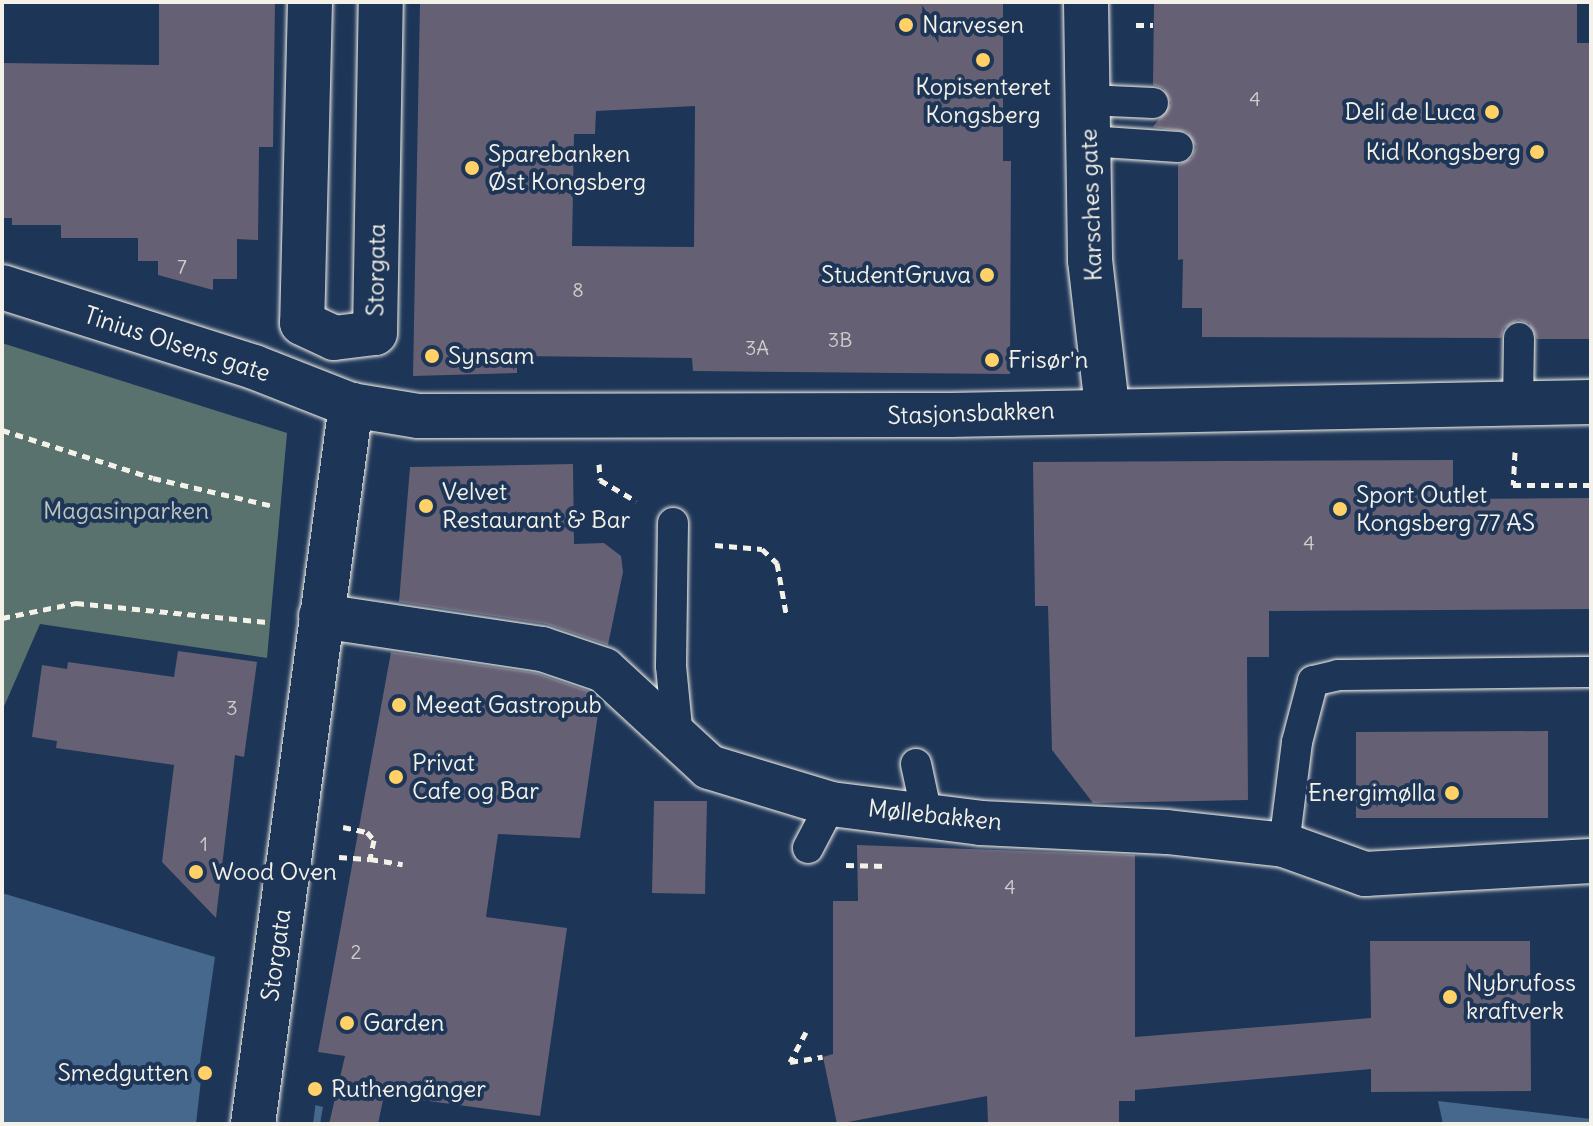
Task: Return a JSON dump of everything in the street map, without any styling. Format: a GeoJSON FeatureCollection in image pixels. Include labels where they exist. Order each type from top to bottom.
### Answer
{"type":"FeatureCollection","features":[{"type":"Feature","properties":{"kind":"street","name":"Storgata"},"geometry":{"type":"LineString","coordinates":[[310,2],[302,323],[334,338],[375,333],[381,2]]}},
{"type":"Feature","properties":{"kind":"street","name":"Karsches gate"},"geometry":{"type":"LineString","coordinates":[[1086,2],[1090,260],[1107,408]]}},
{"type":"Feature","properties":{"kind":"street","name":"Tinius Olsens gate"},"geometry":{"type":"LineString","coordinates":[[2,287],[254,367],[351,405]]}},
{"type":"Feature","properties":{"kind":"street","name":"Stasjonsbakken"},"geometry":{"type":"LineString","coordinates":[[351,405],[418,416],[950,415],[1107,408],[1591,402]]}},
{"type":"Feature","properties":{"kind":"street","name":"Storgata"},"geometry":{"type":"LineString","coordinates":[[253,1124],[351,405]]}},
{"type":"Feature","properties":{"kind":"street","name":"Møllebakken"},"geometry":{"type":"LineString","coordinates":[[321,616],[542,649],[604,670],[709,767],[831,804],[1284,845],[1365,874],[1591,861]]}},
{"type":"Feature","properties":{"kind":"lane"},"geometry":{"type":"LineString","coordinates":[[1088,120],[1153,103]]}},
{"type":"Feature","properties":{"kind":"lane"},"geometry":{"type":"LineString","coordinates":[[1088,120],[1178,147]]}},
{"type":"Feature","properties":{"kind":"lane"},"geometry":{"type":"LineString","coordinates":[[1518,403],[1519,338]]}},
{"type":"Feature","properties":{"kind":"lane"},"geometry":{"type":"LineString","coordinates":[[673,523],[671,666],[678,737]]}},
{"type":"Feature","properties":{"kind":"lane"},"geometry":{"type":"LineString","coordinates":[[1284,845],[1297,742],[1313,681],[1338,675],[1591,672]]}},
{"type":"Feature","properties":{"kind":"lane"},"geometry":{"type":"LineString","coordinates":[[916,764],[927,815]]}},
{"type":"Feature","properties":{"kind":"lane"},"geometry":{"type":"LineString","coordinates":[[808,848],[831,804]]}},
{"type":"Feature","properties":{"kind":"path"},"geometry":{"type":"LineString","coordinates":[[1135,25],[1153,25]]}},
{"type":"Feature","properties":{"kind":"path"},"geometry":{"type":"LineString","coordinates":[[1518,403],[1513,485],[1591,485]]}},
{"type":"Feature","properties":{"kind":"path"},"geometry":{"type":"LineString","coordinates":[[2,430],[153,478],[273,506]]}},
{"type":"Feature","properties":{"kind":"path"},"geometry":{"type":"LineString","coordinates":[[723,549],[762,549],[777,563],[786,613]]}},
{"type":"Feature","properties":{"kind":"path"},"geometry":{"type":"LineString","coordinates":[[2,618],[76,603],[267,622]]}},
{"type":"Feature","properties":{"kind":"path"},"geometry":{"type":"LineString","coordinates":[[342,826],[367,832],[374,840],[370,859]]}},
{"type":"Feature","properties":{"kind":"path"},"geometry":{"type":"LineString","coordinates":[[338,857],[403,864]]}},
{"type":"Feature","properties":{"kind":"path"},"geometry":{"type":"LineString","coordinates":[[806,1032],[790,1062],[823,1057]]}},
{"type":"Feature","properties":{"kind":"green space","name":"Magasinparken"},"geometry":{"type":"Polygon","coordinates":[[[2,343],[287,433],[267,658],[40,624],[2,711],[2,343]]]}},
{"type":"Feature","properties":{"kind":"water"},"geometry":{"type":"Polygon","coordinates":[[[2,893],[215,957],[198,1076],[323,1107],[320,1124],[2,1124],[2,893]]]}},
{"type":"Feature","properties":{"kind":"water"},"geometry":{"type":"Polygon","coordinates":[[[1438,1101],[1591,1119],[1591,1124],[1443,1124],[1438,1101]]]}},
{"type":"Feature","properties":{"kind":"pier"},"geometry":{"type":"Polygon","coordinates":[[[202,1071],[316,1101],[313,1124],[196,1124],[202,1071]]]}},
{"type":"Feature","properties":{"kind":"building"},"geometry":{"type":"Polygon","coordinates":[[[159,2],[275,2],[273,147],[259,147],[258,240],[237,239],[237,279],[213,279],[213,290],[158,275],[158,261],[138,261],[138,238],[61,238],[61,225],[12,225],[12,218],[2,218],[2,63],[159,65],[159,2]]]}},
{"type":"Feature","properties":{"kind":"building"},"geometry":{"type":"Polygon","coordinates":[[[420,2],[1003,2],[1003,161],[1011,161],[1010,374],[693,371],[692,358],[517,356],[517,373],[413,376],[420,2]],[[695,106],[596,111],[595,134],[574,134],[572,246],[694,247],[695,106]]]}},
{"type":"Feature","properties":{"kind":"building"},"geometry":{"type":"Polygon","coordinates":[[[1154,2],[1577,2],[1577,43],[1591,43],[1591,339],[1537,339],[1529,323],[1518,320],[1504,328],[1501,338],[1202,337],[1202,308],[1182,308],[1183,259],[1178,260],[1178,165],[1192,158],[1196,147],[1187,132],[1153,127],[1171,103],[1163,88],[1153,85],[1154,2]]]}},
{"type":"Feature","properties":{"kind":"building"},"geometry":{"type":"Polygon","coordinates":[[[1453,460],[1453,499],[1591,498],[1591,609],[1269,611],[1269,657],[1247,657],[1248,800],[1093,803],[1052,750],[1048,606],[1035,606],[1033,462],[1453,460]]]}},
{"type":"Feature","properties":{"kind":"building"},"geometry":{"type":"Polygon","coordinates":[[[573,464],[574,544],[604,543],[621,556],[623,572],[608,645],[546,624],[399,602],[410,467],[573,464]]]}},
{"type":"Feature","properties":{"kind":"building"},"geometry":{"type":"Polygon","coordinates":[[[178,651],[257,662],[244,757],[235,755],[216,918],[162,862],[174,765],[56,748],[57,741],[32,737],[42,665],[67,669],[68,662],[174,677],[178,651]]]}},
{"type":"Feature","properties":{"kind":"building"},"geometry":{"type":"Polygon","coordinates":[[[391,652],[536,673],[591,692],[600,700],[580,838],[498,834],[486,917],[567,928],[540,1116],[384,1095],[378,1124],[329,1124],[345,1056],[318,1052],[391,652]]]}},
{"type":"Feature","properties":{"kind":"building","name":"Energimølla"},"geometry":{"type":"Polygon","coordinates":[[[1548,731],[1548,818],[1356,818],[1356,732],[1548,731]]]}},
{"type":"Feature","properties":{"kind":"building"},"geometry":{"type":"Polygon","coordinates":[[[654,801],[707,801],[705,894],[652,893],[654,801]]]}},
{"type":"Feature","properties":{"kind":"building"},"geometry":{"type":"Polygon","coordinates":[[[857,845],[1135,855],[1135,1037],[1371,1018],[1370,941],[1530,941],[1531,1091],[1371,1092],[1371,1069],[1135,1090],[1135,1101],[1119,1101],[1119,1124],[988,1124],[987,1096],[837,1124],[823,1057],[833,1054],[833,901],[858,901],[857,845]]]}},
{"type":"Feature","properties":{"kind":"place","name":"Narvesen"},"geometry":{"type":"Point","coordinates":[906,25]}},
{"type":"Feature","properties":{"kind":"place","name":"Kopisenteret Kongsberg"},"geometry":{"type":"Point","coordinates":[983,60]}},
{"type":"Feature","properties":{"kind":"place","name":"Deli de Luca"},"geometry":{"type":"Point","coordinates":[1492,112]}},
{"type":"Feature","properties":{"kind":"place","name":"Kid Kongsberg"},"geometry":{"type":"Point","coordinates":[1537,152]}},
{"type":"Feature","properties":{"kind":"place","name":"Sparebanken Øst Kongsberg"},"geometry":{"type":"Point","coordinates":[472,168]}},
{"type":"Feature","properties":{"kind":"place","name":"StudentGruva"},"geometry":{"type":"Point","coordinates":[987,275]}},
{"type":"Feature","properties":{"kind":"place","name":"Synsam"},"geometry":{"type":"Point","coordinates":[432,356]}},
{"type":"Feature","properties":{"kind":"place","name":"Frisør'n"},"geometry":{"type":"Point","coordinates":[992,360]}},
{"type":"Feature","properties":{"kind":"place","name":"Velvet Restaurant & Bar"},"geometry":{"type":"Point","coordinates":[426,506]}},
{"type":"Feature","properties":{"kind":"place","name":"Sport Outlet Kongsberg 77 AS"},"geometry":{"type":"Point","coordinates":[1340,509]}},
{"type":"Feature","properties":{"kind":"place","name":"Meeat Gastropub"},"geometry":{"type":"Point","coordinates":[399,705]}},
{"type":"Feature","properties":{"kind":"place","name":"Privat Cafe og Bar"},"geometry":{"type":"Point","coordinates":[396,777]}},
{"type":"Feature","properties":{"kind":"place","name":"Energimølla"},"geometry":{"type":"Point","coordinates":[1452,793]}},
{"type":"Feature","properties":{"kind":"place","name":"Wood Oven"},"geometry":{"type":"Point","coordinates":[196,872]}},
{"type":"Feature","properties":{"kind":"place","name":"Nybrufoss kraftverk"},"geometry":{"type":"Point","coordinates":[1450,997]}},
{"type":"Feature","properties":{"kind":"place","name":"Garden"},"geometry":{"type":"Point","coordinates":[347,1023]}},
{"type":"Feature","properties":{"kind":"place","name":"Smedgutten"},"geometry":{"type":"Point","coordinates":[205,1073]}},
{"type":"Feature","properties":{"kind":"place","name":"Ruthengänger"},"geometry":{"type":"Point","coordinates":[315,1089]}}]}
